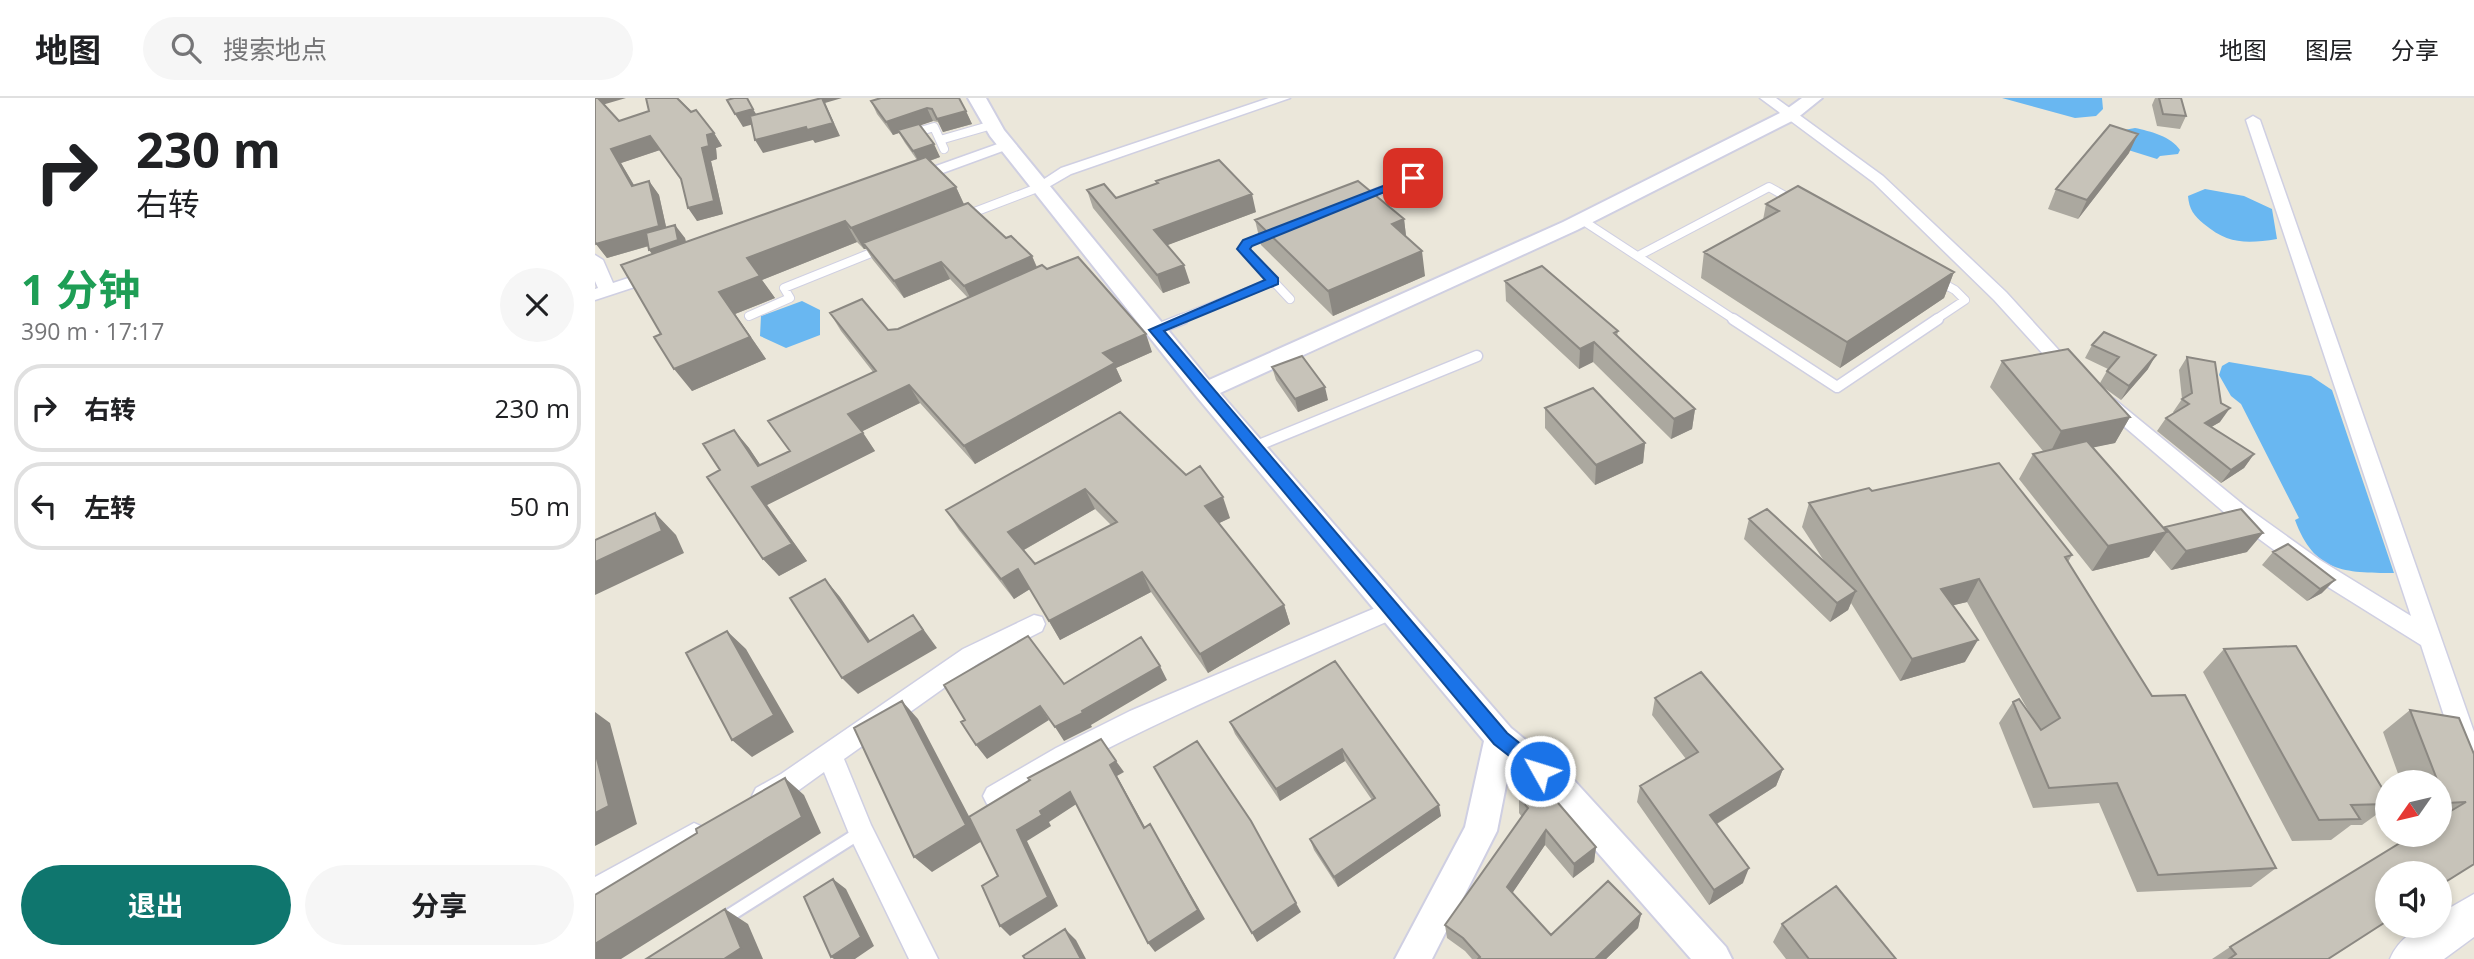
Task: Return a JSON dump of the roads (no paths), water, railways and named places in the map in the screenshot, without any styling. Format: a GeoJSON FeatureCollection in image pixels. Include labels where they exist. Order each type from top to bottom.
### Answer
{"type":"FeatureCollection","features":[{"type":"Feature","properties":{"kind":"main road"},"geometry":{"type":"LineString","coordinates":[[2410,959],[2474,913]]}},
{"type":"Feature","properties":{"kind":"street"},"geometry":{"type":"LineString","coordinates":[[977,98],[999,135],[1040,187],[1089,257],[1155,330],[1500,738],[1560,787],[1714,959]]}},
{"type":"Feature","properties":{"kind":"street"},"geometry":{"type":"LineString","coordinates":[[1040,187],[1066,171],[1283,98]]}},
{"type":"Feature","properties":{"kind":"street"},"geometry":{"type":"LineString","coordinates":[[1767,98],[1878,179],[2000,296],[2063,367],[2239,513],[2312,566],[2430,639]]}},
{"type":"Feature","properties":{"kind":"street"},"geometry":{"type":"LineString","coordinates":[[1205,391],[1582,220],[1790,115],[1813,98]]}},
{"type":"Feature","properties":{"kind":"street"},"geometry":{"type":"LineString","coordinates":[[2253,120],[2474,768]]}},
{"type":"Feature","properties":{"kind":"street"},"geometry":{"type":"LineString","coordinates":[[893,186],[999,135]]}},
{"type":"Feature","properties":{"kind":"street"},"geometry":{"type":"LineString","coordinates":[[595,260],[601,292],[676,267]]}},
{"type":"Feature","properties":{"kind":"street"},"geometry":{"type":"LineString","coordinates":[[996,796],[1065,756],[1139,719],[1392,610]]}},
{"type":"Feature","properties":{"kind":"street"},"geometry":{"type":"LineString","coordinates":[[741,810],[790,782],[971,656],[1034,624]]}},
{"type":"Feature","properties":{"kind":"street"},"geometry":{"type":"LineString","coordinates":[[1413,959],[1481,831],[1500,738]]}},
{"type":"Feature","properties":{"kind":"street"},"geometry":{"type":"LineString","coordinates":[[829,753],[861,832],[924,959]]}},
{"type":"Feature","properties":{"kind":"street"},"geometry":{"type":"LineString","coordinates":[[595,892],[717,823]]}},
{"type":"Feature","properties":{"kind":"lane"},"geometry":{"type":"LineString","coordinates":[[902,137],[934,127],[944,149]]}},
{"type":"Feature","properties":{"kind":"lane"},"geometry":{"type":"LineString","coordinates":[[940,140],[999,135]]}},
{"type":"Feature","properties":{"kind":"lane"},"geometry":{"type":"LineString","coordinates":[[1350,203],[1413,178]]}},
{"type":"Feature","properties":{"kind":"lane"},"geometry":{"type":"LineString","coordinates":[[951,221],[1040,187]]}},
{"type":"Feature","properties":{"kind":"lane"},"geometry":{"type":"LineString","coordinates":[[1638,257],[1769,187],[1804,206]]}},
{"type":"Feature","properties":{"kind":"lane"},"geometry":{"type":"LineString","coordinates":[[1582,220],[1837,387],[1965,300],[1955,290],[1932,277]]}},
{"type":"Feature","properties":{"kind":"lane"},"geometry":{"type":"LineString","coordinates":[[1286,228],[1248,243],[1243,249],[1290,299]]}},
{"type":"Feature","properties":{"kind":"lane"},"geometry":{"type":"LineString","coordinates":[[749,316],[790,298],[784,288],[887,247]]}},
{"type":"Feature","properties":{"kind":"lane"},"geometry":{"type":"LineString","coordinates":[[1155,330],[1273,281]]}},
{"type":"Feature","properties":{"kind":"lane"},"geometry":{"type":"LineString","coordinates":[[1254,447],[1476,356]]}},
{"type":"Feature","properties":{"kind":"lane"},"geometry":{"type":"LineString","coordinates":[[708,929],[861,832]]}},
{"type":"Feature","properties":{"kind":"water"},"geometry":{"type":"Polygon","coordinates":[[[2002,98],[2102,98],[2103,109],[2096,116],[2075,118],[2002,98]]]}},
{"type":"Feature","properties":{"kind":"water"},"geometry":{"type":"Polygon","coordinates":[[[2135,128],[2166,138],[2180,150],[2178,154],[2160,156],[2157,159],[2125,149],[2124,130],[2135,128]]]}},
{"type":"Feature","properties":{"kind":"water"},"geometry":{"type":"Polygon","coordinates":[[[2205,189],[2244,196],[2272,209],[2277,239],[2238,241],[2213,231],[2195,215],[2188,196],[2205,189]]]}},
{"type":"Feature","properties":{"kind":"water"},"geometry":{"type":"Polygon","coordinates":[[[802,301],[820,310],[820,335],[786,348],[760,336],[761,316],[802,301]]]}},
{"type":"Feature","properties":{"kind":"water"},"geometry":{"type":"Polygon","coordinates":[[[2229,362],[2311,376],[2332,390],[2394,573],[2346,570],[2321,560],[2311,550],[2295,520],[2299,518],[2241,404],[2231,396],[2219,375],[2222,366],[2229,362]]]}}]}
